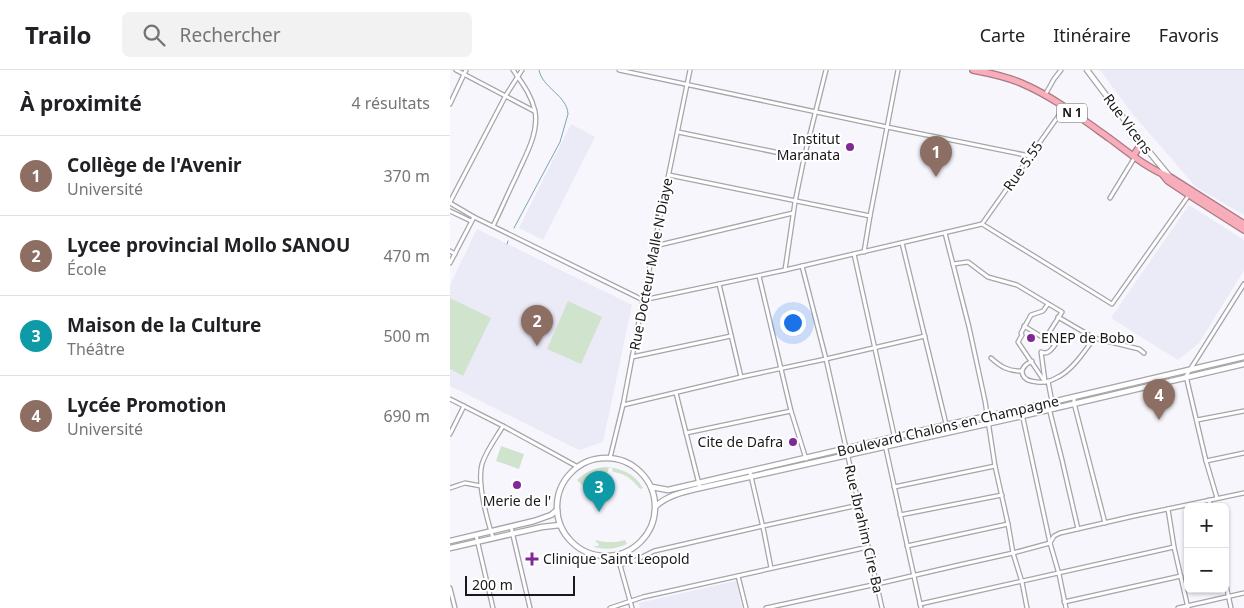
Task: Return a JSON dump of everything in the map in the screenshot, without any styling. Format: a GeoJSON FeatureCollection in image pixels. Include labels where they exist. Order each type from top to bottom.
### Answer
{"type":"FeatureCollection","features":[{"type":"Feature","properties":{"kind":"highway","name":"N 1"},"geometry":{"type":"LineString","coordinates":[[972,70],[1020,82],[1044,95],[1134,156],[1170,177],[1244,230]]}},
{"type":"Feature","properties":{"kind":"highway"},"geometry":{"type":"LineString","coordinates":[[1134,156],[1142,143]]}},
{"type":"Feature","properties":{"kind":"highway","name":"N 1"},"geometry":{"type":"LineString","coordinates":[[1162,174],[1168,181],[1244,224]]}},
{"type":"Feature","properties":{"kind":"main road","name":"Rue Vicens"},"geometry":{"type":"LineString","coordinates":[[1087,70],[1170,177]]}},
{"type":"Feature","properties":{"kind":"main road","name":"Boulevard Chalons en Champagne"},"geometry":{"type":"LineString","coordinates":[[751,474],[806,458],[894,437],[1244,357]]}},
{"type":"Feature","properties":{"kind":"main road","name":"Boulevard Chalons en Champagne"},"geometry":{"type":"LineString","coordinates":[[652,487],[668,490],[699,486],[751,474],[848,456],[1244,364]]}},
{"type":"Feature","properties":{"kind":"main road"},"geometry":{"type":"LineString","coordinates":[[610,458],[622,460],[644,476],[652,487],[654,494],[655,518],[644,539],[632,550],[616,556],[597,556],[582,550],[569,539],[560,525],[557,510],[558,496],[562,485],[578,467],[592,460],[610,458]]}},
{"type":"Feature","properties":{"kind":"main road","name":"Boulevard Chalons en Champagne"},"geometry":{"type":"LineString","coordinates":[[656,506],[668,497],[699,486]]}},
{"type":"Feature","properties":{"kind":"main road"},"geometry":{"type":"LineString","coordinates":[[450,541],[546,518],[557,510]]}},
{"type":"Feature","properties":{"kind":"main road"},"geometry":{"type":"LineString","coordinates":[[450,548],[542,527],[560,525]]}},
{"type":"Feature","properties":{"kind":"street"},"geometry":{"type":"LineString","coordinates":[[456,70],[535,112]]}},
{"type":"Feature","properties":{"kind":"street"},"geometry":{"type":"LineString","coordinates":[[450,104],[466,70]]}},
{"type":"Feature","properties":{"kind":"street"},"geometry":{"type":"LineString","coordinates":[[493,226],[532,141],[535,124],[535,112],[530,97],[525,86],[513,70]]}},
{"type":"Feature","properties":{"kind":"street"},"geometry":{"type":"LineString","coordinates":[[522,70],[506,95],[450,203],[474,217],[643,300],[759,276],[982,224],[1112,304],[1191,193]]}},
{"type":"Feature","properties":{"kind":"street"},"geometry":{"type":"LineString","coordinates":[[619,70],[1030,156]]}},
{"type":"Feature","properties":{"kind":"street","name":"Rue Docteur Malle N'Diaye"},"geometry":{"type":"LineString","coordinates":[[610,458],[623,406],[690,70]]}},
{"type":"Feature","properties":{"kind":"street"},"geometry":{"type":"LineString","coordinates":[[785,270],[793,213],[804,158],[826,70]]}},
{"type":"Feature","properties":{"kind":"street"},"geometry":{"type":"LineString","coordinates":[[864,252],[898,70]]}},
{"type":"Feature","properties":{"kind":"street"},"geometry":{"type":"LineString","coordinates":[[1044,95],[1061,70]]}},
{"type":"Feature","properties":{"kind":"street","name":"Rue 5.55"},"geometry":{"type":"LineString","coordinates":[[982,224],[1064,108]]}},
{"type":"Feature","properties":{"kind":"street"},"geometry":{"type":"LineString","coordinates":[[678,132],[804,158]]}},
{"type":"Feature","properties":{"kind":"street"},"geometry":{"type":"LineString","coordinates":[[1110,198],[1134,156]]}},
{"type":"Feature","properties":{"kind":"street"},"geometry":{"type":"LineString","coordinates":[[669,176],[870,216]]}},
{"type":"Feature","properties":{"kind":"street"},"geometry":{"type":"LineString","coordinates":[[450,211],[471,221]]}},
{"type":"Feature","properties":{"kind":"street"},"geometry":{"type":"LineString","coordinates":[[654,246],[793,213]]}},
{"type":"Feature","properties":{"kind":"street"},"geometry":{"type":"LineString","coordinates":[[450,263],[474,217]]}},
{"type":"Feature","properties":{"kind":"street"},"geometry":{"type":"LineString","coordinates":[[945,233],[969,327],[988,416],[1013,553],[1022,582],[1027,608]]}},
{"type":"Feature","properties":{"kind":"street"},"geometry":{"type":"LineString","coordinates":[[902,243],[948,432]]}},
{"type":"Feature","properties":{"kind":"street"},"geometry":{"type":"LineString","coordinates":[[450,251],[455,254]]}},
{"type":"Feature","properties":{"kind":"street"},"geometry":{"type":"LineString","coordinates":[[854,254],[896,445]]}},
{"type":"Feature","properties":{"kind":"street"},"geometry":{"type":"LineString","coordinates":[[953,264],[968,262],[988,277],[1017,285],[1062,312],[1045,339]]}},
{"type":"Feature","properties":{"kind":"street","name":"Rue Ibrahim Cire Ba"},"geometry":{"type":"LineString","coordinates":[[802,266],[826,359],[882,608]]}},
{"type":"Feature","properties":{"kind":"street"},"geometry":{"type":"LineString","coordinates":[[759,276],[792,411],[808,464]]}},
{"type":"Feature","properties":{"kind":"street"},"geometry":{"type":"LineString","coordinates":[[719,284],[741,377]]}},
{"type":"Feature","properties":{"kind":"street"},"geometry":{"type":"LineString","coordinates":[[1217,498],[1206,461],[1186,376],[1244,284]]}},
{"type":"Feature","properties":{"kind":"street"},"geometry":{"type":"LineString","coordinates":[[1046,381],[1018,342],[1024,326],[1031,315],[1042,311],[1048,304]]}},
{"type":"Feature","properties":{"kind":"street"},"geometry":{"type":"LineString","coordinates":[[1058,317],[1094,338],[1139,349],[1144,353]]}},
{"type":"Feature","properties":{"kind":"street"},"geometry":{"type":"LineString","coordinates":[[1024,326],[1055,345],[1051,351],[1041,352],[1050,402],[1049,409],[1078,529]]}},
{"type":"Feature","properties":{"kind":"street"},"geometry":{"type":"LineString","coordinates":[[632,358],[731,336]]}},
{"type":"Feature","properties":{"kind":"street"},"geometry":{"type":"LineString","coordinates":[[623,406],[741,377],[925,336]]}},
{"type":"Feature","properties":{"kind":"street"},"geometry":{"type":"LineString","coordinates":[[1021,371],[1026,379],[1038,383],[1058,378],[1074,365],[1094,338]]}},
{"type":"Feature","properties":{"kind":"street"},"geometry":{"type":"LineString","coordinates":[[991,358],[1003,368],[1021,371]]}},
{"type":"Feature","properties":{"kind":"street"},"geometry":{"type":"LineString","coordinates":[[1021,371],[1023,366],[1032,362]]}},
{"type":"Feature","properties":{"kind":"street"},"geometry":{"type":"LineString","coordinates":[[676,393],[699,486]]}},
{"type":"Feature","properties":{"kind":"street"},"geometry":{"type":"LineString","coordinates":[[1074,396],[1074,403],[1104,523]]}},
{"type":"Feature","properties":{"kind":"street"},"geometry":{"type":"LineString","coordinates":[[450,398],[578,467]]}},
{"type":"Feature","properties":{"kind":"street"},"geometry":{"type":"LineString","coordinates":[[450,434],[464,406]]}},
{"type":"Feature","properties":{"kind":"street"},"geometry":{"type":"LineString","coordinates":[[1021,408],[1066,608]]}},
{"type":"Feature","properties":{"kind":"street"},"geometry":{"type":"LineString","coordinates":[[686,433],[792,411]]}},
{"type":"Feature","properties":{"kind":"street"},"geometry":{"type":"LineString","coordinates":[[1197,420],[1244,411]]}},
{"type":"Feature","properties":{"kind":"street"},"geometry":{"type":"LineString","coordinates":[[494,538],[481,486],[481,474],[485,457],[503,426]]}},
{"type":"Feature","properties":{"kind":"street"},"geometry":{"type":"LineString","coordinates":[[884,440],[920,606],[972,591],[1059,574],[1174,547]]}},
{"type":"Feature","properties":{"kind":"street"},"geometry":{"type":"LineString","coordinates":[[1206,461],[1244,453]]}},
{"type":"Feature","properties":{"kind":"street"},"geometry":{"type":"LineString","coordinates":[[894,487],[996,466]]}},
{"type":"Feature","properties":{"kind":"street"},"geometry":{"type":"LineString","coordinates":[[751,474],[771,568]]}},
{"type":"Feature","properties":{"kind":"street"},"geometry":{"type":"LineString","coordinates":[[450,488],[465,483],[481,486]]}},
{"type":"Feature","properties":{"kind":"street"},"geometry":{"type":"LineString","coordinates":[[766,608],[1013,553],[1050,543],[1054,536],[1060,533],[1244,492]]}},
{"type":"Feature","properties":{"kind":"street"},"geometry":{"type":"LineString","coordinates":[[900,516],[1002,495]]}},
{"type":"Feature","properties":{"kind":"street"},"geometry":{"type":"LineString","coordinates":[[620,565],[654,551],[859,506]]}},
{"type":"Feature","properties":{"kind":"street"},"geometry":{"type":"LineString","coordinates":[[1168,509],[1187,607]]}},
{"type":"Feature","properties":{"kind":"street"},"geometry":{"type":"LineString","coordinates":[[907,546],[1008,524]]}},
{"type":"Feature","properties":{"kind":"street"},"geometry":{"type":"LineString","coordinates":[[511,527],[530,608]]}},
{"type":"Feature","properties":{"kind":"street"},"geometry":{"type":"LineString","coordinates":[[476,535],[493,608]]}},
{"type":"Feature","properties":{"kind":"street"},"geometry":{"type":"LineString","coordinates":[[610,608],[643,597],[868,547]]}},
{"type":"Feature","properties":{"kind":"street"},"geometry":{"type":"LineString","coordinates":[[616,556],[632,608]]}},
{"type":"Feature","properties":{"kind":"street"},"geometry":{"type":"LineString","coordinates":[[738,576],[746,608]]}},
{"type":"Feature","properties":{"kind":"street"},"geometry":{"type":"LineString","coordinates":[[1064,602],[1181,576]]}},
{"type":"Feature","properties":{"kind":"street"},"geometry":{"type":"LineString","coordinates":[[450,588],[455,608]]}},
{"type":"Feature","properties":{"kind":"street"},"geometry":{"type":"LineString","coordinates":[[1227,593],[1231,608]]}},
{"type":"Feature","properties":{"kind":"street"},"geometry":{"type":"LineString","coordinates":[[1178,608],[1244,593]]}},
{"type":"Feature","properties":{"kind":"shaded area"},"geometry":{"type":"Polygon","coordinates":[[[1100,70],[1244,70],[1244,215],[1196,187],[1131,112],[1100,70]]]}},
{"type":"Feature","properties":{"kind":"shaded area"},"geometry":{"type":"Polygon","coordinates":[[[571,124],[595,137],[543,240],[519,228],[571,124]]]}},
{"type":"Feature","properties":{"kind":"shaded area"},"geometry":{"type":"Polygon","coordinates":[[[1189,205],[1244,240],[1244,270],[1199,343],[1178,360],[1111,318],[1189,205]]]}},
{"type":"Feature","properties":{"kind":"shaded area"},"geometry":{"type":"Polygon","coordinates":[[[477,229],[632,305],[603,442],[579,450],[450,386],[450,285],[477,229]]]}},
{"type":"Feature","properties":{"kind":"shaded area"},"geometry":{"type":"Polygon","coordinates":[[[736,581],[742,608],[640,608],[639,603],[736,581]]]}},
{"type":"Feature","properties":{"kind":"green space"},"geometry":{"type":"Polygon","coordinates":[[[450,298],[491,318],[463,376],[450,369],[450,298]]]}},
{"type":"Feature","properties":{"kind":"green space"},"geometry":{"type":"Polygon","coordinates":[[[568,301],[602,317],[581,364],[547,349],[568,301]]]}},
{"type":"Feature","properties":{"kind":"green space"},"geometry":{"type":"Polygon","coordinates":[[[501,446],[524,454],[519,469],[496,461],[501,446]]]}},
{"type":"Feature","properties":{"kind":"green space"},"geometry":{"type":"Polygon","coordinates":[[[597,468],[610,468],[605,476],[596,478],[583,486],[577,480],[597,468]]]}},
{"type":"Feature","properties":{"kind":"green space"},"geometry":{"type":"Polygon","coordinates":[[[612,468],[627,472],[643,488],[640,489],[625,475],[613,472],[612,468]]]}},
{"type":"Feature","properties":{"kind":"green space"},"geometry":{"type":"Polygon","coordinates":[[[596,540],[618,542],[625,540],[627,544],[607,549],[594,547],[599,544],[596,540]]]}},
{"type":"Feature","properties":{"kind":"waterway"},"geometry":{"type":"LineString","coordinates":[[514,228],[560,142],[568,114],[567,107],[545,82],[539,70]]}},
{"type":"Feature","properties":{"kind":"place","name":"Institut Maranata"},"geometry":{"type":"Point","coordinates":[850,147]}},
{"type":"Feature","properties":{"kind":"place","name":"Collège de l'Avenir"},"geometry":{"type":"Point","coordinates":[936,177]}},
{"type":"Feature","properties":{"kind":"place","name":"ENEP de Bobo"},"geometry":{"type":"Point","coordinates":[1031,338]}},
{"type":"Feature","properties":{"kind":"place","name":"Lycee provincial Mollo SANOU"},"geometry":{"type":"Point","coordinates":[537,346]}},
{"type":"Feature","properties":{"kind":"place","name":"Lycée Promotion"},"geometry":{"type":"Point","coordinates":[1159,420]}},
{"type":"Feature","properties":{"kind":"place","name":"Cite de Dafra"},"geometry":{"type":"Point","coordinates":[793,442]}},
{"type":"Feature","properties":{"kind":"place","name":"Merie de l'"},"geometry":{"type":"Point","coordinates":[517,485]}},
{"type":"Feature","properties":{"kind":"place","name":"Maison de la Culture"},"geometry":{"type":"Point","coordinates":[599,512]}},
{"type":"Feature","properties":{"kind":"place","name":"Clinique Saint Leopold"},"geometry":{"type":"Point","coordinates":[532,559]}}]}
